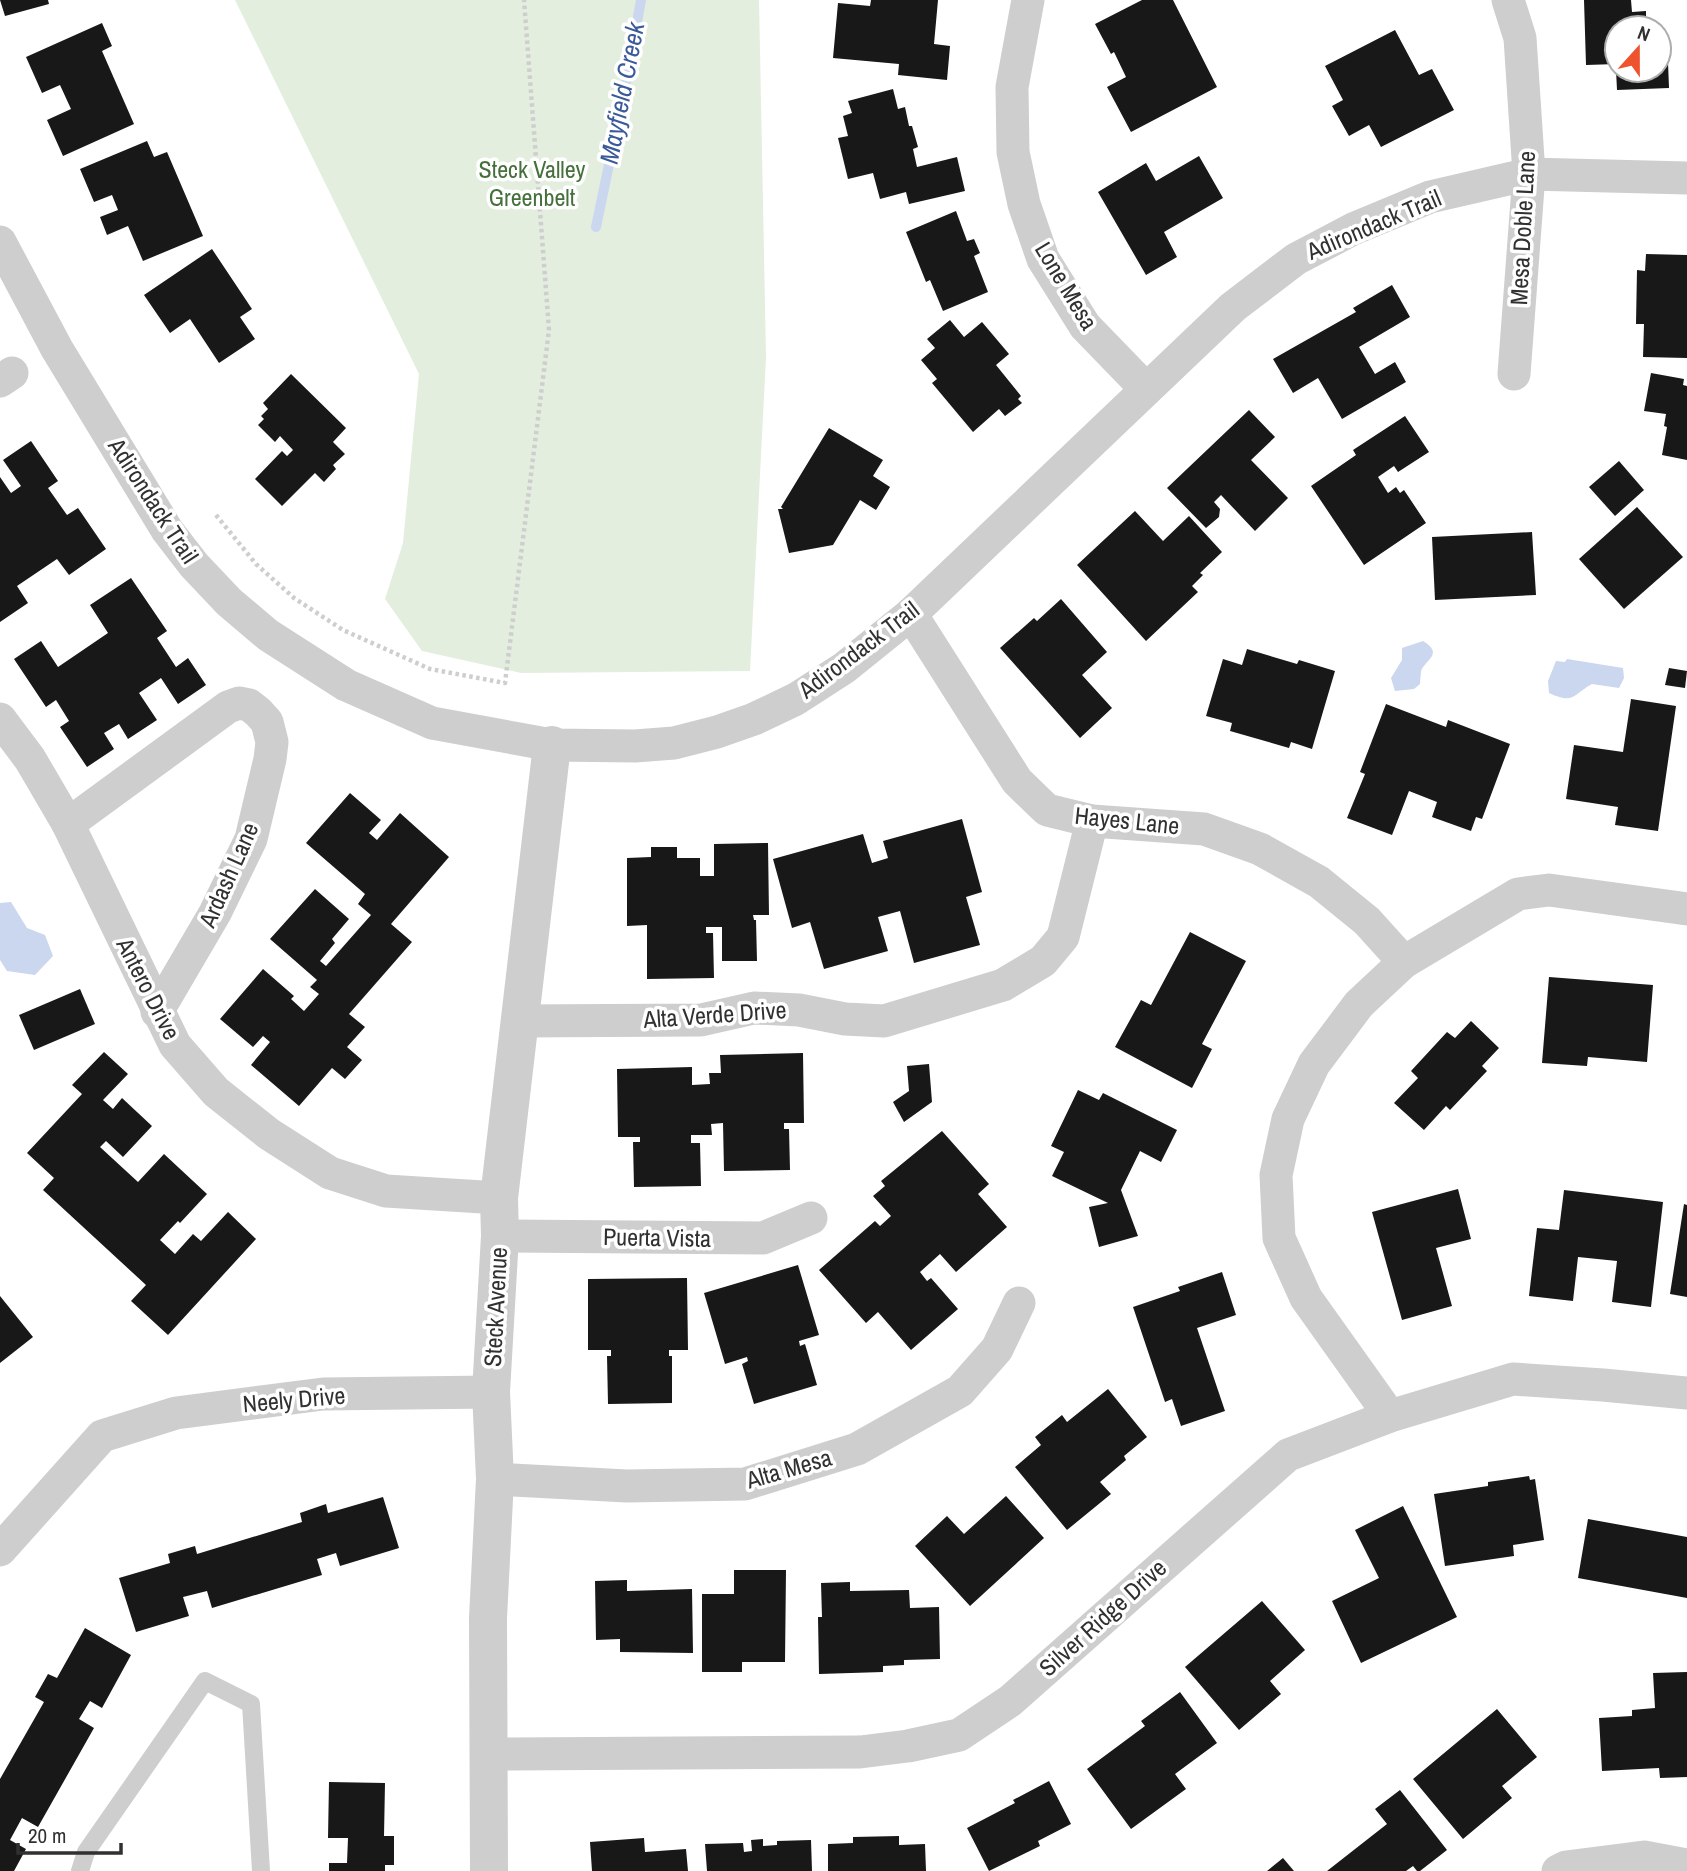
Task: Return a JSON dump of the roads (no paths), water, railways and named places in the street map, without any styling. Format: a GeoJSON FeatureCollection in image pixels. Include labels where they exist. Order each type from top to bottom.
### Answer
{"type":"FeatureCollection","features":[{"type":"Feature","properties":{"kind":"street","name":"Lone Mesa"},"geometry":{"type":"LineString","coordinates":[[1028,0],[1012,88],[1013,152],[1024,204],[1043,259],[1085,326],[1146,389]]}},
{"type":"Feature","properties":{"kind":"street","name":"Mesa Doble Lane"},"geometry":{"type":"LineString","coordinates":[[1508,0],[1520,38],[1529,174],[1514,374]]}},
{"type":"Feature","properties":{"kind":"street","name":"Adirondack Trail"},"geometry":{"type":"LineString","coordinates":[[0,242],[57,349],[167,530],[194,565],[229,602],[268,635],[346,685],[432,723],[552,746],[635,746],[674,743],[754,719],[796,699],[844,668],[911,614],[1233,307],[1296,259],[1353,229],[1430,197],[1529,174],[1687,178]]}},
{"type":"Feature","properties":{"kind":"street","name":"Hayes Lane"},"geometry":{"type":"LineString","coordinates":[[911,614],[1017,781],[1047,810],[1092,821],[1205,829],[1260,849],[1319,882],[1367,922],[1404,961]]}},
{"type":"Feature","properties":{"kind":"street","name":"Ardash Lane"},"geometry":{"type":"LineString","coordinates":[[68,824],[228,707],[239,703],[249,705],[267,722],[272,742],[270,759],[251,839],[215,913],[157,1012]]}},
{"type":"Feature","properties":{"kind":"street","name":"Antero Drive"},"geometry":{"type":"LineString","coordinates":[[0,719],[30,759],[68,824],[175,1045],[216,1092],[268,1134],[330,1172],[386,1191],[499,1198]]}},
{"type":"Feature","properties":{"kind":"street","name":"Steck Avenue"},"geometry":{"type":"LineString","coordinates":[[489,1871],[488,1618],[495,1479],[491,1392],[500,1236],[499,1198],[552,746]]}},
{"type":"Feature","properties":{"kind":"street","name":"Alta Verde Drive"},"geometry":{"type":"LineString","coordinates":[[518,1021],[701,1020],[754,1008],[799,1010],[845,1019],[884,1021],[1003,985],[1043,961],[1063,937],[1092,821]]}},
{"type":"Feature","properties":{"kind":"street"},"geometry":{"type":"LineString","coordinates":[[1390,1416],[1306,1298],[1279,1238],[1276,1175],[1288,1119],[1314,1064],[1359,1004],[1404,961],[1518,894],[1549,890],[1687,909]]}},
{"type":"Feature","properties":{"kind":"street","name":"Puerta Vista"},"geometry":{"type":"LineString","coordinates":[[500,1236],[763,1238],[811,1218]]}},
{"type":"Feature","properties":{"kind":"street","name":"Alta Mesa"},"geometry":{"type":"LineString","coordinates":[[495,1479],[627,1486],[745,1484],[857,1449],[960,1391],[997,1349],[1020,1303]]}},
{"type":"Feature","properties":{"kind":"street","name":"Silver Ridge Drive"},"geometry":{"type":"LineString","coordinates":[[488,1754],[860,1752],[908,1746],[959,1735],[1010,1701],[1288,1455],[1390,1416],[1513,1380],[1687,1393]]}},
{"type":"Feature","properties":{"kind":"street","name":"Neely Drive"},"geometry":{"type":"LineString","coordinates":[[0,1550],[102,1436],[176,1413],[323,1394],[491,1392]]}},
{"type":"Feature","properties":{"kind":"street"},"geometry":{"type":"LineString","coordinates":[[1558,1871],[1566,1867],[1644,1857],[1687,1865]]}},
{"type":"Feature","properties":{"kind":"lane"},"geometry":{"type":"LineString","coordinates":[[80,1871],[86,1852],[205,1681],[251,1704],[261,1871]]}},
{"type":"Feature","properties":{"kind":"water"},"geometry":{"type":"Polygon","coordinates":[[[1423,641],[1433,653],[1421,671],[1420,684],[1414,689],[1395,691],[1391,678],[1402,660],[1402,648],[1423,641]]]}},
{"type":"Feature","properties":{"kind":"water"},"geometry":{"type":"Polygon","coordinates":[[[1567,659],[1623,668],[1624,678],[1619,688],[1592,684],[1569,698],[1549,693],[1548,681],[1556,661],[1565,662],[1567,659]]]}},
{"type":"Feature","properties":{"kind":"water"},"geometry":{"type":"Polygon","coordinates":[[[11,902],[27,928],[45,935],[53,956],[35,975],[7,971],[0,960],[0,903],[11,902]]]}},
{"type":"Feature","properties":{"kind":"waterway","name":"Mayfield Creek"},"geometry":{"type":"LineString","coordinates":[[596,227],[641,0]]}},
{"type":"Feature","properties":{"kind":"park label","name":"Steck Valley Greenbelt"},"geometry":{"type":"Point","coordinates":[532,184]}}]}
